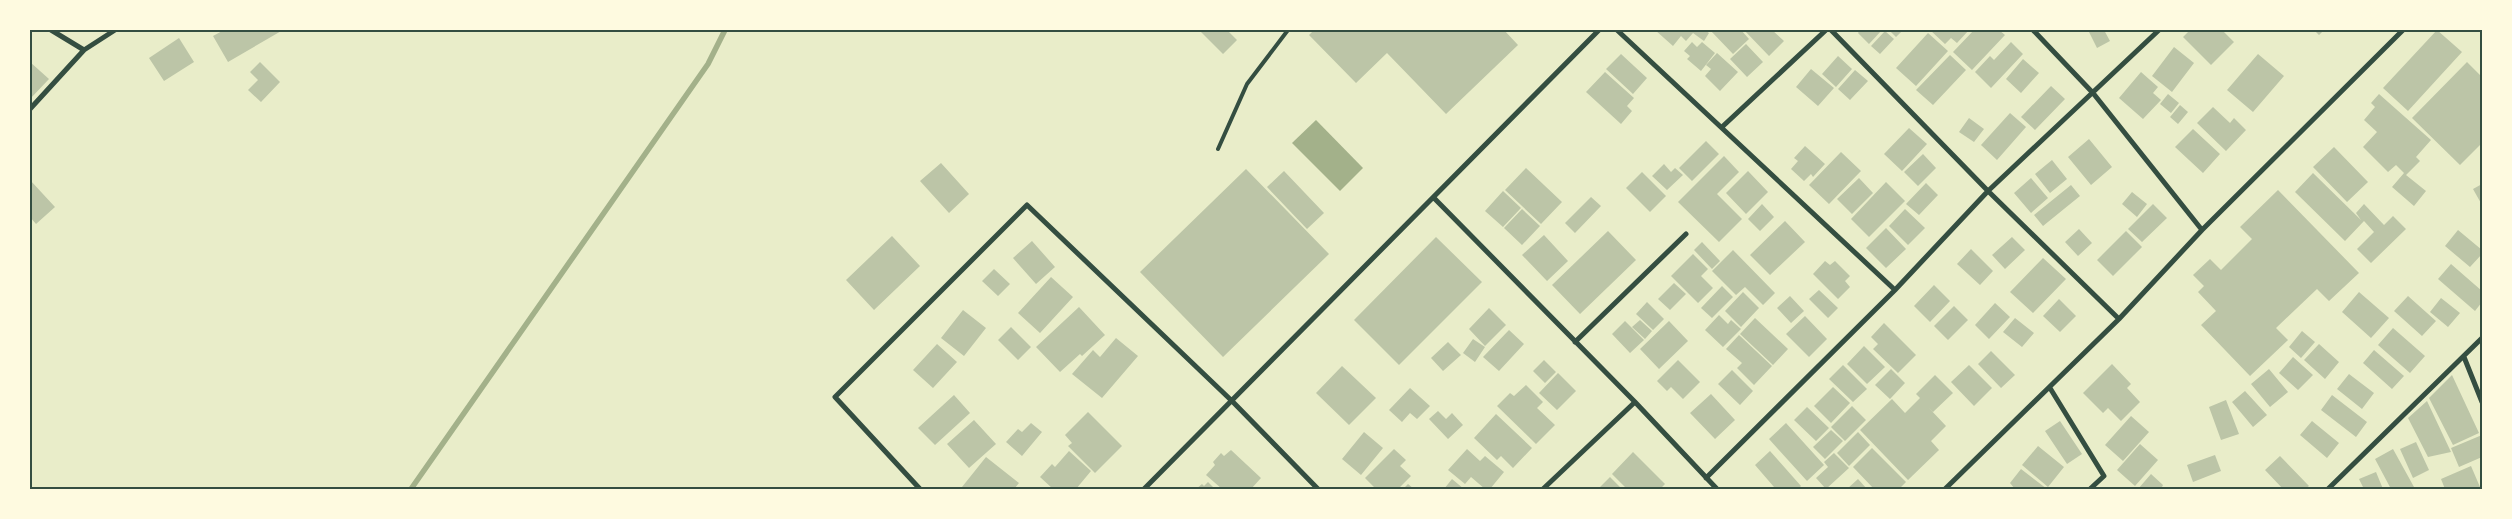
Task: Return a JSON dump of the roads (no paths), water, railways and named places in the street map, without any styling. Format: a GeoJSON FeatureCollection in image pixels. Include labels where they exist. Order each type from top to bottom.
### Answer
{"type":"FeatureCollection","features":[{"type":"Feature","properties":{"kind":"street"},"geometry":{"type":"LineString","coordinates":[[51,30],[84,50]]}},
{"type":"Feature","properties":{"kind":"street"},"geometry":{"type":"LineString","coordinates":[[30,109],[84,50],[115,30]]}},
{"type":"Feature","properties":{"kind":"street"},"geometry":{"type":"LineString","coordinates":[[1144,489],[1599,30]]}},
{"type":"Feature","properties":{"kind":"street"},"geometry":{"type":"LineString","coordinates":[[1617,30],[1896,290]]}},
{"type":"Feature","properties":{"kind":"street"},"geometry":{"type":"LineString","coordinates":[[1722,127],[1826,30]]}},
{"type":"Feature","properties":{"kind":"street"},"geometry":{"type":"LineString","coordinates":[[1831,30],[1988,191],[2119,319]]}},
{"type":"Feature","properties":{"kind":"street"},"geometry":{"type":"LineString","coordinates":[[2033,30],[2093,93],[2202,230]]}},
{"type":"Feature","properties":{"kind":"street"},"geometry":{"type":"LineString","coordinates":[[1706,478],[1896,290],[1988,191],[2159,30]]}},
{"type":"Feature","properties":{"kind":"street"},"geometry":{"type":"LineString","coordinates":[[1945,489],[2119,319],[2202,230],[2403,30]]}},
{"type":"Feature","properties":{"kind":"street"},"geometry":{"type":"LineString","coordinates":[[1434,198],[1635,402],[1717,489]]}},
{"type":"Feature","properties":{"kind":"street"},"geometry":{"type":"LineString","coordinates":[[920,489],[835,397],[1027,205],[1232,401],[1318,489]]}},
{"type":"Feature","properties":{"kind":"street"},"geometry":{"type":"LineString","coordinates":[[1575,342],[1686,234]]}},
{"type":"Feature","properties":{"kind":"street"},"geometry":{"type":"LineString","coordinates":[[2328,489],[2482,338]]}},
{"type":"Feature","properties":{"kind":"street"},"geometry":{"type":"LineString","coordinates":[[2464,356],[2482,402]]}},
{"type":"Feature","properties":{"kind":"street"},"geometry":{"type":"LineString","coordinates":[[2050,388],[2104,476],[2090,489]]}},
{"type":"Feature","properties":{"kind":"street"},"geometry":{"type":"LineString","coordinates":[[1544,489],[1635,402]]}},
{"type":"Feature","properties":{"kind":"lane"},"geometry":{"type":"LineString","coordinates":[[1218,149],[1247,84],[1288,30]]}},
{"type":"Feature","properties":{"kind":"waterway"},"geometry":{"type":"LineString","coordinates":[[411,489],[708,64],[725,30]]}}]}
